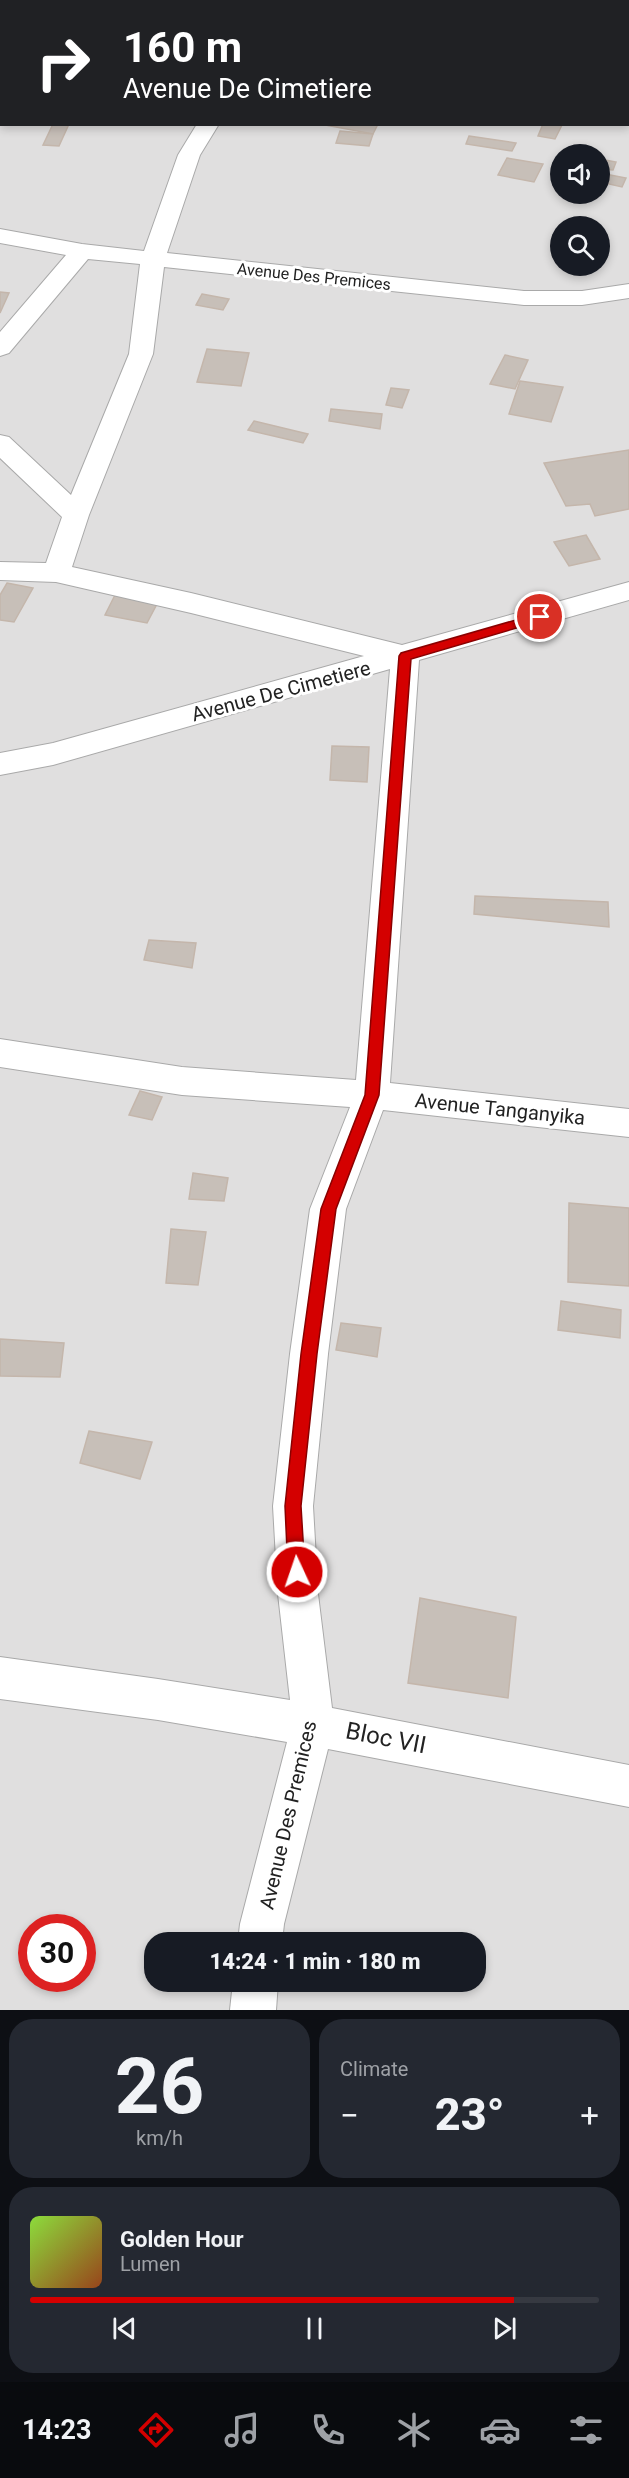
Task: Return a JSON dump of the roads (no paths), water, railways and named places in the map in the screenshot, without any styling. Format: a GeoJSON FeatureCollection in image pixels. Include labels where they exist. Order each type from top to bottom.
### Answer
{"type":"FeatureCollection","features":[{"type":"Feature","properties":{"kind":"street"},"geometry":{"type":"LineString","coordinates":[[56,573],[76,515],[141,354],[153,258],[177,195],[189,155],[207,126]]}},
{"type":"Feature","properties":{"kind":"street","name":"Avenue Des Premices"},"geometry":{"type":"LineString","coordinates":[[0,236],[82,250],[524,298],[582,298],[629,291]]}},
{"type":"Feature","properties":{"kind":"street"},"geometry":{"type":"LineString","coordinates":[[0,348],[82,250]]}},
{"type":"Feature","properties":{"kind":"street"},"geometry":{"type":"LineString","coordinates":[[0,443],[76,515]]}},
{"type":"Feature","properties":{"kind":"street"},"geometry":{"type":"LineString","coordinates":[[0,571],[56,573],[191,603],[405,656]]}},
{"type":"Feature","properties":{"kind":"street","name":"Avenue De Cimetiere"},"geometry":{"type":"LineString","coordinates":[[0,764],[53,754],[629,591]]}},
{"type":"Feature","properties":{"kind":"street","name":"Avenue Des Premices"},"geometry":{"type":"LineString","coordinates":[[261,1932],[313,1723],[298,1594],[293,1506],[309,1354],[328,1209],[372,1095],[405,656]]}},
{"type":"Feature","properties":{"kind":"street","name":"Avenue Tanganyika"},"geometry":{"type":"LineString","coordinates":[[0,1053],[182,1081],[372,1095],[629,1123]]}},
{"type":"Feature","properties":{"kind":"street","name":"Bloc VII"},"geometry":{"type":"LineString","coordinates":[[0,1678],[78,1687],[313,1723],[629,1786]]}},
{"type":"Feature","properties":{"kind":"street"},"geometry":{"type":"LineString","coordinates":[[253,2010],[255,1992]]}}]}
